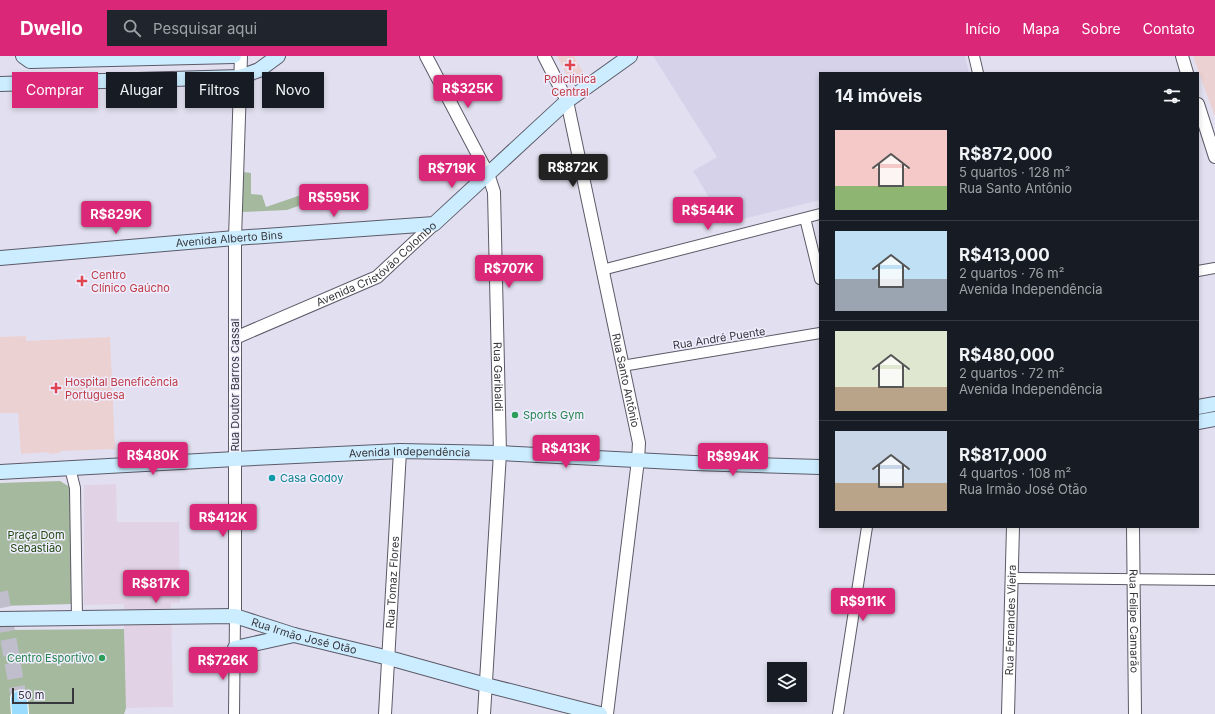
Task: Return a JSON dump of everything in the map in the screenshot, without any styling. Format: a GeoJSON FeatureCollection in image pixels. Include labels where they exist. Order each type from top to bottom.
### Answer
{"type":"FeatureCollection","features":[{"type":"Feature","properties":{"kind":"main road"},"geometry":{"type":"LineString","coordinates":[[23,56],[30,61],[234,56]]}},
{"type":"Feature","properties":{"kind":"main road"},"geometry":{"type":"LineString","coordinates":[[254,72],[259,70],[278,56]]}},
{"type":"Feature","properties":{"kind":"main road","name":"Avenida Cristóvão Colombo"},"geometry":{"type":"LineString","coordinates":[[434,224],[567,101],[630,56]]}},
{"type":"Feature","properties":{"kind":"main road"},"geometry":{"type":"LineString","coordinates":[[0,84],[185,79]]}},
{"type":"Feature","properties":{"kind":"main road","name":"Avenida Alberto Bins"},"geometry":{"type":"LineString","coordinates":[[0,258],[235,238],[434,224]]}},
{"type":"Feature","properties":{"kind":"main road"},"geometry":{"type":"LineString","coordinates":[[1199,407],[1215,404]]}},
{"type":"Feature","properties":{"kind":"main road"},"geometry":{"type":"LineString","coordinates":[[1199,422],[1215,419]]}},
{"type":"Feature","properties":{"kind":"main road","name":"Avenida Independência"},"geometry":{"type":"LineString","coordinates":[[0,472],[400,451],[500,453],[819,467]]}},
{"type":"Feature","properties":{"kind":"main road","name":"Rua Irmão José Otão"},"geometry":{"type":"LineString","coordinates":[[2,619],[235,616],[294,635],[389,658],[486,685],[600,714]]}},
{"type":"Feature","properties":{"kind":"main road"},"geometry":{"type":"LineString","coordinates":[[234,648],[294,635]]}},
{"type":"Feature","properties":{"kind":"street","name":"Rua Doutor Barros Cassal"},"geometry":{"type":"LineString","coordinates":[[240,72],[241,56]]}},
{"type":"Feature","properties":{"kind":"street","name":"Rua Garibaldi"},"geometry":{"type":"LineString","coordinates":[[426,56],[488,174],[494,192],[500,453],[484,714]]}},
{"type":"Feature","properties":{"kind":"street","name":"Rua Santo Antônio"},"geometry":{"type":"LineString","coordinates":[[544,56],[567,101],[638,443],[638,460],[607,714]]}},
{"type":"Feature","properties":{"kind":"street"},"geometry":{"type":"LineString","coordinates":[[974,56],[978,72]]}},
{"type":"Feature","properties":{"kind":"street"},"geometry":{"type":"LineString","coordinates":[[1182,56],[1188,72]]}},
{"type":"Feature","properties":{"kind":"street","name":"Rua Doutor Barros Cassal"},"geometry":{"type":"LineString","coordinates":[[234,714],[235,238],[239,108]]}},
{"type":"Feature","properties":{"kind":"street"},"geometry":{"type":"LineString","coordinates":[[1199,108],[1215,157]]}},
{"type":"Feature","properties":{"kind":"street"},"geometry":{"type":"LineString","coordinates":[[602,270],[819,214]]}},
{"type":"Feature","properties":{"kind":"street"},"geometry":{"type":"LineString","coordinates":[[805,218],[819,275]]}},
{"type":"Feature","properties":{"kind":"street","name":"Avenida Cristóvão Colombo"},"geometry":{"type":"LineString","coordinates":[[235,338],[377,277],[434,224]]}},
{"type":"Feature","properties":{"kind":"street"},"geometry":{"type":"LineString","coordinates":[[1199,271],[1215,268]]}},
{"type":"Feature","properties":{"kind":"street","name":"Rua André Puente"},"geometry":{"type":"LineString","coordinates":[[622,366],[819,333]]}},
{"type":"Feature","properties":{"kind":"street","name":"Rua Tomaz Flores"},"geometry":{"type":"LineString","coordinates":[[385,714],[400,451]]}},
{"type":"Feature","properties":{"kind":"street"},"geometry":{"type":"LineString","coordinates":[[70,468],[75,488],[77,618]]}},
{"type":"Feature","properties":{"kind":"street"},"geometry":{"type":"LineString","coordinates":[[838,714],[867,528]]}},
{"type":"Feature","properties":{"kind":"street","name":"Rua Fernandes Vieira"},"geometry":{"type":"LineString","coordinates":[[1008,714],[1013,528]]}},
{"type":"Feature","properties":{"kind":"street","name":"Rua Felipe Camarão"},"geometry":{"type":"LineString","coordinates":[[1132,528],[1135,714]]}},
{"type":"Feature","properties":{"kind":"street"},"geometry":{"type":"LineString","coordinates":[[1012,578],[1215,580]]}},
{"type":"Feature","properties":{"kind":"shaded area","name":"Policlínica Central"},"geometry":{"type":"Polygon","coordinates":[[[557,56],[574,56],[584,74],[571,83],[557,56]]]}},
{"type":"Feature","properties":{"kind":"shaded area"},"geometry":{"type":"Polygon","coordinates":[[[653,56],[965,56],[969,72],[819,72],[819,200],[722,224],[714,206],[693,171],[717,157],[653,56]]]}},
{"type":"Feature","properties":{"kind":"shaded area"},"geometry":{"type":"Polygon","coordinates":[[[1193,56],[1215,56],[1215,117],[1199,72],[1193,56]]]}},
{"type":"Feature","properties":{"kind":"shaded area","name":"Hospital Beneficência Portuguesa"},"geometry":{"type":"Polygon","coordinates":[[[26,336],[26,341],[110,337],[115,449],[60,451],[59,453],[49,454],[49,452],[21,454],[18,413],[0,413],[0,337],[26,336]]]}},
{"type":"Feature","properties":{"kind":"shaded area"},"geometry":{"type":"Polygon","coordinates":[[[116,484],[117,522],[179,522],[180,603],[171,603],[173,707],[126,708],[124,714],[78,714],[124,628],[124,604],[84,605],[84,485],[116,484]]]}},
{"type":"Feature","properties":{"kind":"green space"},"geometry":{"type":"Polygon","coordinates":[[[243,172],[251,173],[251,194],[262,195],[266,207],[301,195],[300,192],[312,184],[316,190],[328,186],[330,193],[287,210],[242,212],[243,172]]]}},
{"type":"Feature","properties":{"kind":"green space","name":"Praça Dom Sebastião"},"geometry":{"type":"Polygon","coordinates":[[[60,481],[73,489],[73,604],[1,606],[0,483],[60,481]]]}},
{"type":"Feature","properties":{"kind":"green space"},"geometry":{"type":"Polygon","coordinates":[[[124,629],[126,708],[124,714],[0,714],[0,630],[124,629]]]}},
{"type":"Feature","properties":{"kind":"tunnel"},"geometry":{"type":"LineString","coordinates":[[0,592],[19,699]]}},
{"type":"Feature","properties":{"kind":"place","name":"Policlínica Central"},"geometry":{"type":"Point","coordinates":[570,65]}},
{"type":"Feature","properties":{"kind":"place","name":"Centro Clínico Gaúcho"},"geometry":{"type":"Point","coordinates":[82,281]}},
{"type":"Feature","properties":{"kind":"place","name":"Hospital Beneficência Portuguesa"},"geometry":{"type":"Point","coordinates":[56,388]}},
{"type":"Feature","properties":{"kind":"place","name":"Sports Gym"},"geometry":{"type":"Point","coordinates":[515,415]}},
{"type":"Feature","properties":{"kind":"place","name":"Casa Godoy"},"geometry":{"type":"Point","coordinates":[272,478]}},
{"type":"Feature","properties":{"kind":"place","name":"Centro Esportivo"},"geometry":{"type":"Point","coordinates":[102,658]}}]}
